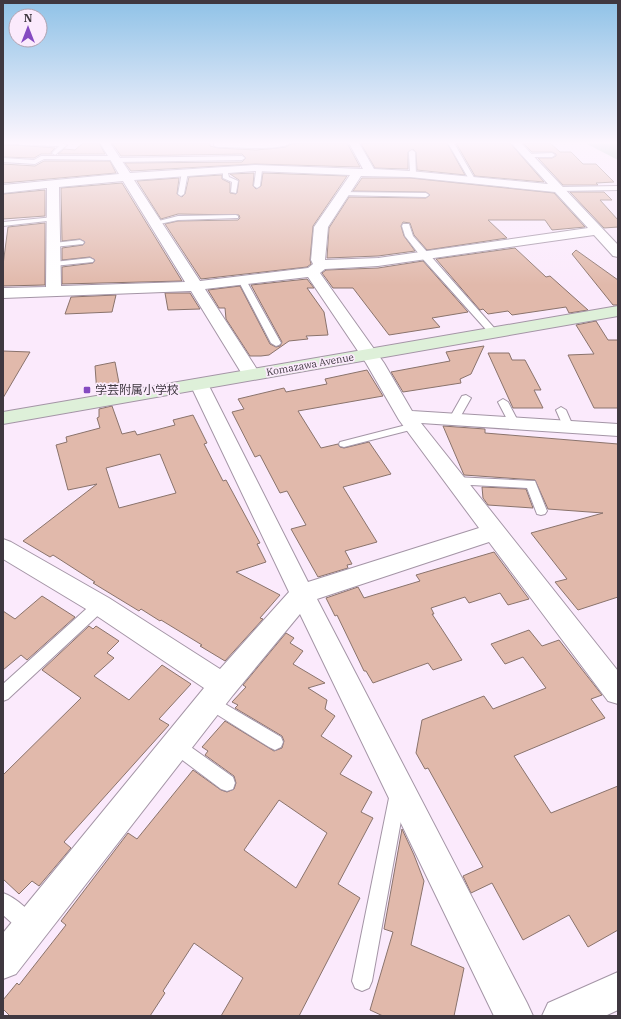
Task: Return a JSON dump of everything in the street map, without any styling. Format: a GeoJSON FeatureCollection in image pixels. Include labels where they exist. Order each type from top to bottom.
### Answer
{"type":"FeatureCollection","features":[{"type":"Feature","properties":{"kind":"main road","name":"Komazawa Avenue"},"geometry":{"type":"LineString","coordinates":[[3,418],[618,311]]}},
{"type":"Feature","properties":{"kind":"street"},"geometry":{"type":"LineString","coordinates":[[53,191],[54,292]]}},
{"type":"Feature","properties":{"kind":"street"},"geometry":{"type":"LineString","coordinates":[[135,191],[251,374]]}},
{"type":"Feature","properties":{"kind":"street"},"geometry":{"type":"LineString","coordinates":[[345,191],[321,227],[317,269],[410,421],[618,692]]}},
{"type":"Feature","properties":{"kind":"street"},"geometry":{"type":"LineString","coordinates":[[561,191],[618,253]]}},
{"type":"Feature","properties":{"kind":"street"},"geometry":{"type":"LineString","coordinates":[[3,294],[195,286],[425,256],[598,231]]}},
{"type":"Feature","properties":{"kind":"street"},"geometry":{"type":"LineString","coordinates":[[199,384],[302,594],[514,1016]]}},
{"type":"Feature","properties":{"kind":"street"},"geometry":{"type":"LineString","coordinates":[[410,421],[454,419],[514,423],[564,418],[618,430]]}},
{"type":"Feature","properties":{"kind":"street"},"geometry":{"type":"LineString","coordinates":[[3,961],[216,694],[302,594],[494,532]]}},
{"type":"Feature","properties":{"kind":"street"},"geometry":{"type":"LineString","coordinates":[[3,548],[100,605],[216,694]]}},
{"type":"Feature","properties":{"kind":"street"},"geometry":{"type":"LineString","coordinates":[[561,1016],[618,991]]}},
{"type":"Feature","properties":{"kind":"lane"},"geometry":{"type":"LineString","coordinates":[[342,194],[426,195]]}},
{"type":"Feature","properties":{"kind":"lane"},"geometry":{"type":"LineString","coordinates":[[155,223],[178,218],[236,217]]}},
{"type":"Feature","properties":{"kind":"lane"},"geometry":{"type":"LineString","coordinates":[[3,224],[54,219]]}},
{"type":"Feature","properties":{"kind":"lane"},"geometry":{"type":"LineString","coordinates":[[406,226],[409,236],[425,256],[493,332]]}},
{"type":"Feature","properties":{"kind":"lane"},"geometry":{"type":"LineString","coordinates":[[54,245],[80,242]]}},
{"type":"Feature","properties":{"kind":"lane"},"geometry":{"type":"LineString","coordinates":[[54,264],[90,260]]}},
{"type":"Feature","properties":{"kind":"lane"},"geometry":{"type":"LineString","coordinates":[[242,280],[276,343]]}},
{"type":"Feature","properties":{"kind":"lane"},"geometry":{"type":"LineString","coordinates":[[454,419],[466,398]]}},
{"type":"Feature","properties":{"kind":"lane"},"geometry":{"type":"LineString","coordinates":[[503,402],[514,423]]}},
{"type":"Feature","properties":{"kind":"lane"},"geometry":{"type":"LineString","coordinates":[[344,444],[410,421]]}},
{"type":"Feature","properties":{"kind":"lane"},"geometry":{"type":"LineString","coordinates":[[455,480],[531,484],[541,511]]}},
{"type":"Feature","properties":{"kind":"lane"},"geometry":{"type":"LineString","coordinates":[[3,694],[100,605]]}},
{"type":"Feature","properties":{"kind":"lane"},"geometry":{"type":"LineString","coordinates":[[216,694],[275,742]]}},
{"type":"Feature","properties":{"kind":"lane"},"geometry":{"type":"LineString","coordinates":[[175,745],[227,783]]}},
{"type":"Feature","properties":{"kind":"lane"},"geometry":{"type":"LineString","coordinates":[[362,981],[399,786]]}},
{"type":"Feature","properties":{"kind":"lane"},"geometry":{"type":"LineString","coordinates":[[3,902],[31,927]]}},
{"type":"Feature","properties":{"kind":"building"},"geometry":{"type":"Polygon","coordinates":[[[45,191],[45,216],[3,219],[3,194],[45,191]]]}},
{"type":"Feature","properties":{"kind":"building"},"geometry":{"type":"Polygon","coordinates":[[[61,191],[127,191],[182,281],[62,284],[62,267],[93,263],[95,260],[90,257],[62,260],[62,248],[83,245],[85,242],[80,239],[62,241],[61,191]]]}},
{"type":"Feature","properties":{"kind":"building"},"geometry":{"type":"Polygon","coordinates":[[[143,191],[177,191],[177,194],[182,197],[186,191],[230,191],[230,193],[237,193],[237,191],[337,191],[313,226],[310,260],[311,264],[307,267],[201,279],[165,224],[178,221],[238,220],[240,218],[239,215],[178,214],[161,219],[143,191]]]}},
{"type":"Feature","properties":{"kind":"building"},"geometry":{"type":"Polygon","coordinates":[[[353,191],[531,191],[554,193],[585,227],[552,230],[545,220],[488,220],[507,238],[427,250],[414,235],[410,223],[403,222],[401,226],[404,236],[415,251],[378,256],[327,258],[329,228],[349,197],[426,198],[430,195],[426,192],[353,191]]]}},
{"type":"Feature","properties":{"kind":"building"},"geometry":{"type":"Polygon","coordinates":[[[570,192],[604,192],[612,200],[600,200],[618,220],[618,227],[604,228],[570,192]]]}},
{"type":"Feature","properties":{"kind":"building"},"geometry":{"type":"Polygon","coordinates":[[[45,223],[45,285],[3,286],[3,265],[8,227],[45,223]]]}},
{"type":"Feature","properties":{"kind":"building"},"geometry":{"type":"Polygon","coordinates":[[[515,248],[546,277],[550,276],[588,310],[569,313],[566,307],[512,315],[508,311],[488,314],[483,309],[480,310],[436,259],[515,248]]]}},
{"type":"Feature","properties":{"kind":"building"},"geometry":{"type":"Polygon","coordinates":[[[576,250],[618,280],[618,305],[613,305],[572,254],[576,250]]]}},
{"type":"Feature","properties":{"kind":"building"},"geometry":{"type":"Polygon","coordinates":[[[423,261],[468,312],[432,318],[440,327],[389,335],[353,288],[333,288],[322,273],[326,270],[378,268],[423,261]]]}},
{"type":"Feature","properties":{"kind":"building"},"geometry":{"type":"Polygon","coordinates":[[[307,279],[314,288],[307,288],[324,312],[328,335],[306,336],[308,339],[289,341],[269,355],[261,356],[250,356],[226,319],[225,308],[219,308],[208,290],[240,286],[270,344],[276,347],[280,346],[282,342],[251,285],[307,279]]]}},
{"type":"Feature","properties":{"kind":"building"},"geometry":{"type":"Polygon","coordinates":[[[165,293],[190,293],[200,309],[168,310],[165,293]]]}},
{"type":"Feature","properties":{"kind":"building"},"geometry":{"type":"Polygon","coordinates":[[[116,295],[112,312],[65,314],[71,297],[116,295]]]}},
{"type":"Feature","properties":{"kind":"building"},"geometry":{"type":"Polygon","coordinates":[[[596,321],[608,340],[618,340],[618,408],[594,408],[568,355],[594,354],[576,325],[596,321]]]}},
{"type":"Feature","properties":{"kind":"building"},"geometry":{"type":"Polygon","coordinates":[[[484,346],[471,374],[460,379],[461,383],[403,392],[391,372],[450,361],[446,352],[484,346]]]}},
{"type":"Feature","properties":{"kind":"building"},"geometry":{"type":"Polygon","coordinates":[[[3,351],[30,352],[3,398],[3,351]]]}},
{"type":"Feature","properties":{"kind":"building"},"geometry":{"type":"Polygon","coordinates":[[[488,353],[509,353],[512,360],[525,360],[541,390],[534,390],[543,408],[513,408],[488,353]]]}},
{"type":"Feature","properties":{"kind":"building"},"geometry":{"type":"Polygon","coordinates":[[[115,362],[119,383],[104,386],[107,393],[97,394],[95,366],[115,362]]]}},
{"type":"Feature","properties":{"kind":"building"},"geometry":{"type":"Polygon","coordinates":[[[367,370],[383,396],[298,411],[321,448],[338,444],[340,447],[344,448],[369,442],[391,474],[343,487],[377,542],[345,551],[352,564],[347,565],[348,568],[318,577],[291,529],[306,525],[287,491],[280,493],[260,455],[255,457],[232,412],[244,409],[238,399],[284,388],[286,392],[327,384],[325,379],[367,370]]]}},
{"type":"Feature","properties":{"kind":"building"},"geometry":{"type":"Polygon","coordinates":[[[112,406],[122,434],[135,431],[137,435],[175,425],[173,420],[193,415],[207,443],[204,444],[223,481],[226,480],[260,543],[257,544],[266,562],[236,572],[280,595],[260,618],[263,619],[225,661],[161,620],[160,621],[141,609],[139,611],[93,583],[95,582],[53,555],[50,557],[23,541],[97,484],[68,490],[56,445],[67,442],[66,437],[100,428],[97,418],[99,417],[99,409],[112,406]],[[160,454],[106,468],[119,508],[176,493],[160,454]]]}},
{"type":"Feature","properties":{"kind":"building"},"geometry":{"type":"Polygon","coordinates":[[[443,426],[485,429],[485,433],[618,444],[618,597],[578,610],[555,582],[567,579],[531,533],[603,513],[548,509],[535,480],[464,475],[443,426]]]}},
{"type":"Feature","properties":{"kind":"building"},"geometry":{"type":"Polygon","coordinates":[[[482,487],[526,489],[533,508],[488,505],[483,498],[482,487]]]}},
{"type":"Feature","properties":{"kind":"building"},"geometry":{"type":"Polygon","coordinates":[[[494,552],[529,599],[508,605],[500,593],[469,603],[465,597],[431,608],[434,614],[432,614],[462,660],[433,670],[428,663],[373,683],[366,671],[364,671],[337,615],[335,616],[326,598],[358,587],[364,598],[420,581],[416,575],[494,552]]]}},
{"type":"Feature","properties":{"kind":"building"},"geometry":{"type":"Polygon","coordinates":[[[42,596],[75,617],[27,660],[21,655],[3,670],[3,611],[15,619],[42,596]]]}},
{"type":"Feature","properties":{"kind":"building"},"geometry":{"type":"Polygon","coordinates":[[[89,626],[93,629],[96,626],[119,641],[107,653],[114,658],[94,676],[129,700],[162,665],[191,684],[159,719],[169,725],[64,842],[71,848],[39,886],[32,881],[19,894],[3,879],[3,775],[81,698],[42,670],[89,626]]]}},
{"type":"Feature","properties":{"kind":"building"},"geometry":{"type":"Polygon","coordinates":[[[529,630],[542,646],[559,640],[602,695],[591,699],[605,718],[514,756],[551,813],[618,786],[618,930],[588,947],[569,915],[523,940],[492,883],[471,893],[463,876],[483,867],[428,768],[425,769],[416,753],[422,720],[484,696],[493,709],[546,688],[523,657],[505,664],[491,644],[529,630]]]}},
{"type":"Feature","properties":{"kind":"building"},"geometry":{"type":"Polygon","coordinates":[[[286,633],[294,638],[290,643],[303,651],[293,664],[325,683],[308,688],[327,700],[325,709],[335,716],[321,736],[352,756],[340,774],[372,792],[361,812],[373,818],[338,884],[360,898],[299,1016],[221,1016],[243,978],[194,943],[163,991],[165,993],[150,1016],[10,1016],[3,1009],[3,1000],[17,983],[19,985],[66,925],[61,921],[128,833],[137,839],[193,770],[221,790],[227,792],[234,789],[236,783],[234,776],[205,755],[208,751],[202,747],[225,721],[274,751],[282,748],[284,741],[282,736],[235,708],[238,705],[232,702],[246,687],[243,685],[286,633]],[[279,800],[244,850],[296,888],[327,833],[279,800]]]}},
{"type":"Feature","properties":{"kind":"building"},"geometry":{"type":"Polygon","coordinates":[[[402,829],[424,881],[411,945],[464,968],[454,1016],[383,1016],[370,1010],[393,932],[384,929],[402,829]]]}},
{"type":"Feature","properties":{"kind":"place","name":"学芸附属小学校"},"geometry":{"type":"Point","coordinates":[87,390]}}]}
